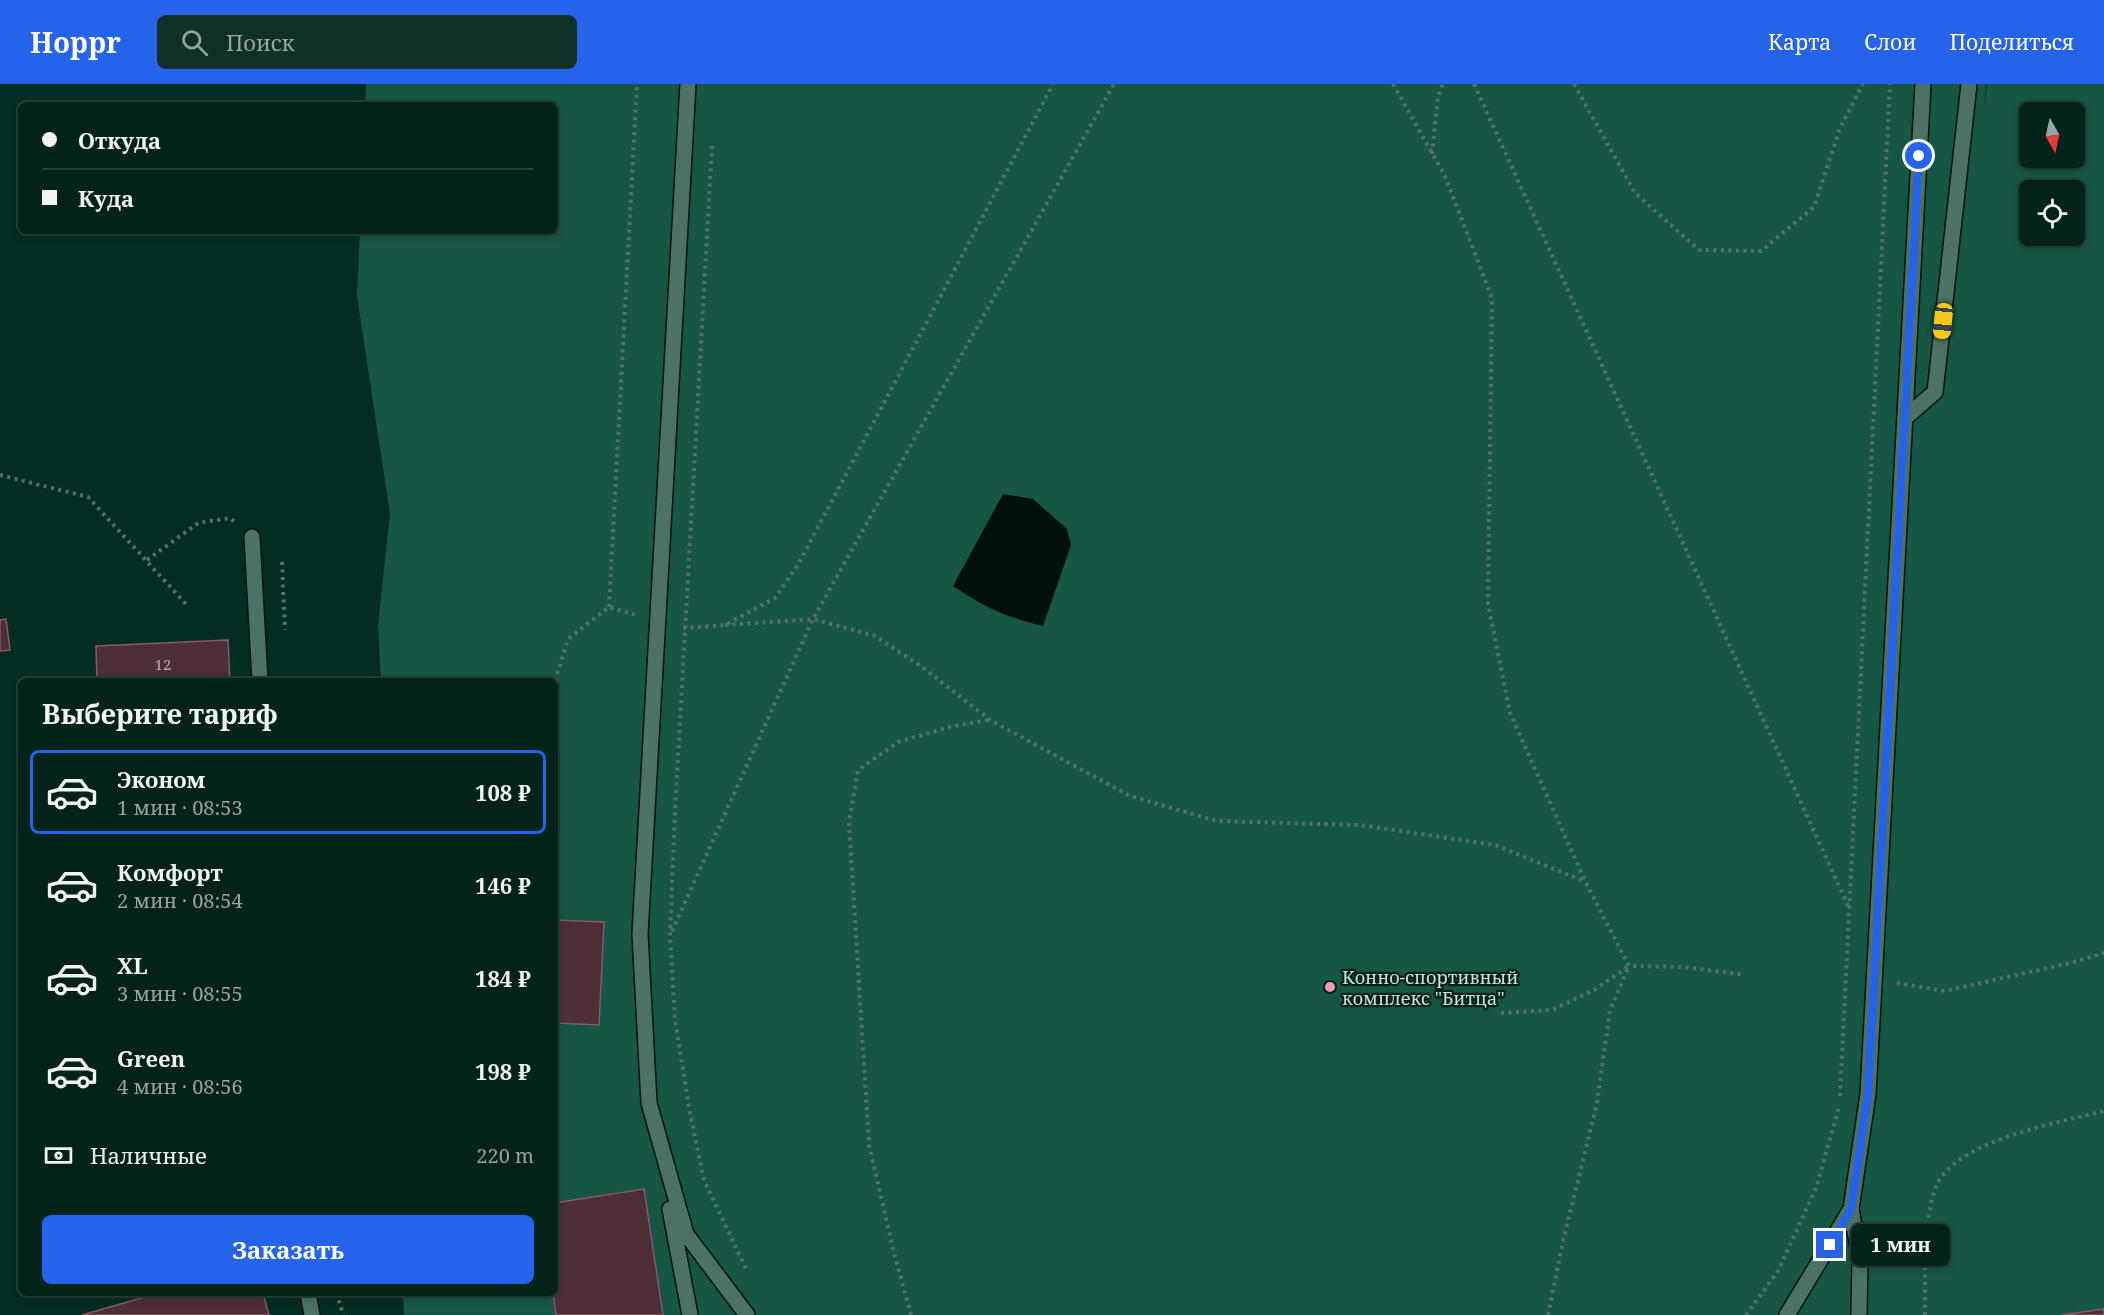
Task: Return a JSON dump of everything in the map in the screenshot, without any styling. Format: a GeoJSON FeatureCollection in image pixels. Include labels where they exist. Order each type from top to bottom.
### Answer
{"type":"FeatureCollection","features":[{"type":"Feature","properties":{"kind":"lane"},"geometry":{"type":"LineString","coordinates":[[688,84],[640,934],[649,1103],[690,1315]]}},
{"type":"Feature","properties":{"kind":"lane"},"geometry":{"type":"LineString","coordinates":[[1859,1315],[1860,1259],[1851,1209],[1868,1094],[1923,84]]}},
{"type":"Feature","properties":{"kind":"lane"},"geometry":{"type":"LineString","coordinates":[[1905,418],[1935,392],[1969,84]]}},
{"type":"Feature","properties":{"kind":"lane"},"geometry":{"type":"LineString","coordinates":[[252,537],[260,678]]}},
{"type":"Feature","properties":{"kind":"lane"},"geometry":{"type":"LineString","coordinates":[[649,1103],[686,1234],[747,1315]]}},
{"type":"Feature","properties":{"kind":"lane"},"geometry":{"type":"LineString","coordinates":[[1787,1315],[1851,1209]]}},
{"type":"Feature","properties":{"kind":"lane"},"geometry":{"type":"LineString","coordinates":[[309,1296],[312,1315]]}},
{"type":"Feature","properties":{"kind":"path"},"geometry":{"type":"LineString","coordinates":[[556,678],[568,639],[609,607],[637,84]]}},
{"type":"Feature","properties":{"kind":"path"},"geometry":{"type":"LineString","coordinates":[[725,625],[775,598],[799,563],[1053,84]]}},
{"type":"Feature","properties":{"kind":"path"},"geometry":{"type":"LineString","coordinates":[[670,935],[813,619],[1114,84]]}},
{"type":"Feature","properties":{"kind":"path"},"geometry":{"type":"LineString","coordinates":[[1393,84],[1445,176],[1492,298],[1488,604],[1510,713],[1585,881],[1629,966]]}},
{"type":"Feature","properties":{"kind":"path"},"geometry":{"type":"LineString","coordinates":[[1432,154],[1438,96],[1443,84]]}},
{"type":"Feature","properties":{"kind":"path"},"geometry":{"type":"LineString","coordinates":[[1474,84],[1850,910]]}},
{"type":"Feature","properties":{"kind":"path"},"geometry":{"type":"LineString","coordinates":[[1574,84],[1635,193],[1699,250],[1761,251],[1814,207],[1840,128],[1863,84]]}},
{"type":"Feature","properties":{"kind":"path"},"geometry":{"type":"LineString","coordinates":[[1746,1315],[1778,1271],[1816,1188],[1840,1102],[1890,84]]}},
{"type":"Feature","properties":{"kind":"path"},"geometry":{"type":"LineString","coordinates":[[712,143],[670,935],[675,1020],[690,1113],[704,1180],[750,1278]]}},
{"type":"Feature","properties":{"kind":"path"},"geometry":{"type":"LineString","coordinates":[[0,475],[88,497],[186,604]]}},
{"type":"Feature","properties":{"kind":"path"},"geometry":{"type":"LineString","coordinates":[[147,560],[198,523],[230,518],[252,537]]}},
{"type":"Feature","properties":{"kind":"path"},"geometry":{"type":"LineString","coordinates":[[282,562],[285,631]]}},
{"type":"Feature","properties":{"kind":"path"},"geometry":{"type":"LineString","coordinates":[[609,607],[685,628],[813,619],[875,636],[921,666],[990,720],[1130,796],[1217,821],[1360,825],[1495,845],[1585,881]]}},
{"type":"Feature","properties":{"kind":"path"},"geometry":{"type":"LineString","coordinates":[[911,1315],[868,1145],[849,822],[858,770],[898,742],[952,726],[990,720]]}},
{"type":"Feature","properties":{"kind":"path"},"geometry":{"type":"LineString","coordinates":[[1896,983],[1945,991],[2070,963],[2104,953]]}},
{"type":"Feature","properties":{"kind":"path"},"geometry":{"type":"LineString","coordinates":[[1548,1315],[1563,1241],[1598,1103],[1610,1010],[1629,966]]}},
{"type":"Feature","properties":{"kind":"path"},"geometry":{"type":"LineString","coordinates":[[1501,1013],[1552,1010],[1594,990],[1629,966],[1684,967],[1745,975]]}},
{"type":"Feature","properties":{"kind":"path"},"geometry":{"type":"LineString","coordinates":[[1925,1315],[1925,1248],[1934,1190],[1952,1163],[1998,1139],[2104,1111]]}},
{"type":"Feature","properties":{"kind":"path"},"geometry":{"type":"LineString","coordinates":[[338,1296],[343,1315]]}},
{"type":"Feature","properties":{"kind":"green space","name":"Конно-спортивный комплекс \"Битца\""},"geometry":{"type":"Polygon","coordinates":[[[366,84],[1986,84],[1984,108],[1987,84],[2104,84],[2104,1315],[404,1315],[403,1296],[558,1296],[558,678],[381,678],[378,625],[390,514],[357,296],[360,234],[558,234],[558,102],[365,102],[366,84]]]}},
{"type":"Feature","properties":{"kind":"shaded area"},"geometry":{"type":"Polygon","coordinates":[[[1003,494],[1033,499],[1067,529],[1071,545],[1043,626],[996,611],[953,586],[1003,494]]]}},
{"type":"Feature","properties":{"kind":"building"},"geometry":{"type":"Polygon","coordinates":[[[6,619],[10,650],[0,651],[0,620],[6,619]]]}},
{"type":"Feature","properties":{"kind":"building"},"geometry":{"type":"Polygon","coordinates":[[[228,640],[230,678],[97,678],[96,646],[228,640]]]}},
{"type":"Feature","properties":{"kind":"building"},"geometry":{"type":"Polygon","coordinates":[[[558,920],[604,922],[599,1025],[558,1023],[558,920]]]}},
{"type":"Feature","properties":{"kind":"building"},"geometry":{"type":"Polygon","coordinates":[[[644,1189],[663,1315],[556,1315],[553,1296],[558,1296],[558,1203],[644,1189]]]}},
{"type":"Feature","properties":{"kind":"building"},"geometry":{"type":"Polygon","coordinates":[[[148,1296],[264,1296],[269,1315],[82,1315],[148,1296]]]}},
{"type":"Feature","properties":{"kind":"building"},"geometry":{"type":"Polygon","coordinates":[[[2104,1309],[2104,1315],[2061,1315],[2104,1309]]]}},
{"type":"Feature","properties":{"kind":"place","name":"Конно-спортивный комплекс \"Битца\""},"geometry":{"type":"Point","coordinates":[1330,987]}},
{"type":"Feature","properties":{"kind":"route"},"geometry":{"type":"LineString","coordinates":[[1830,1245],[1851,1209],[1868,1094],[1919,156]]}}]}
